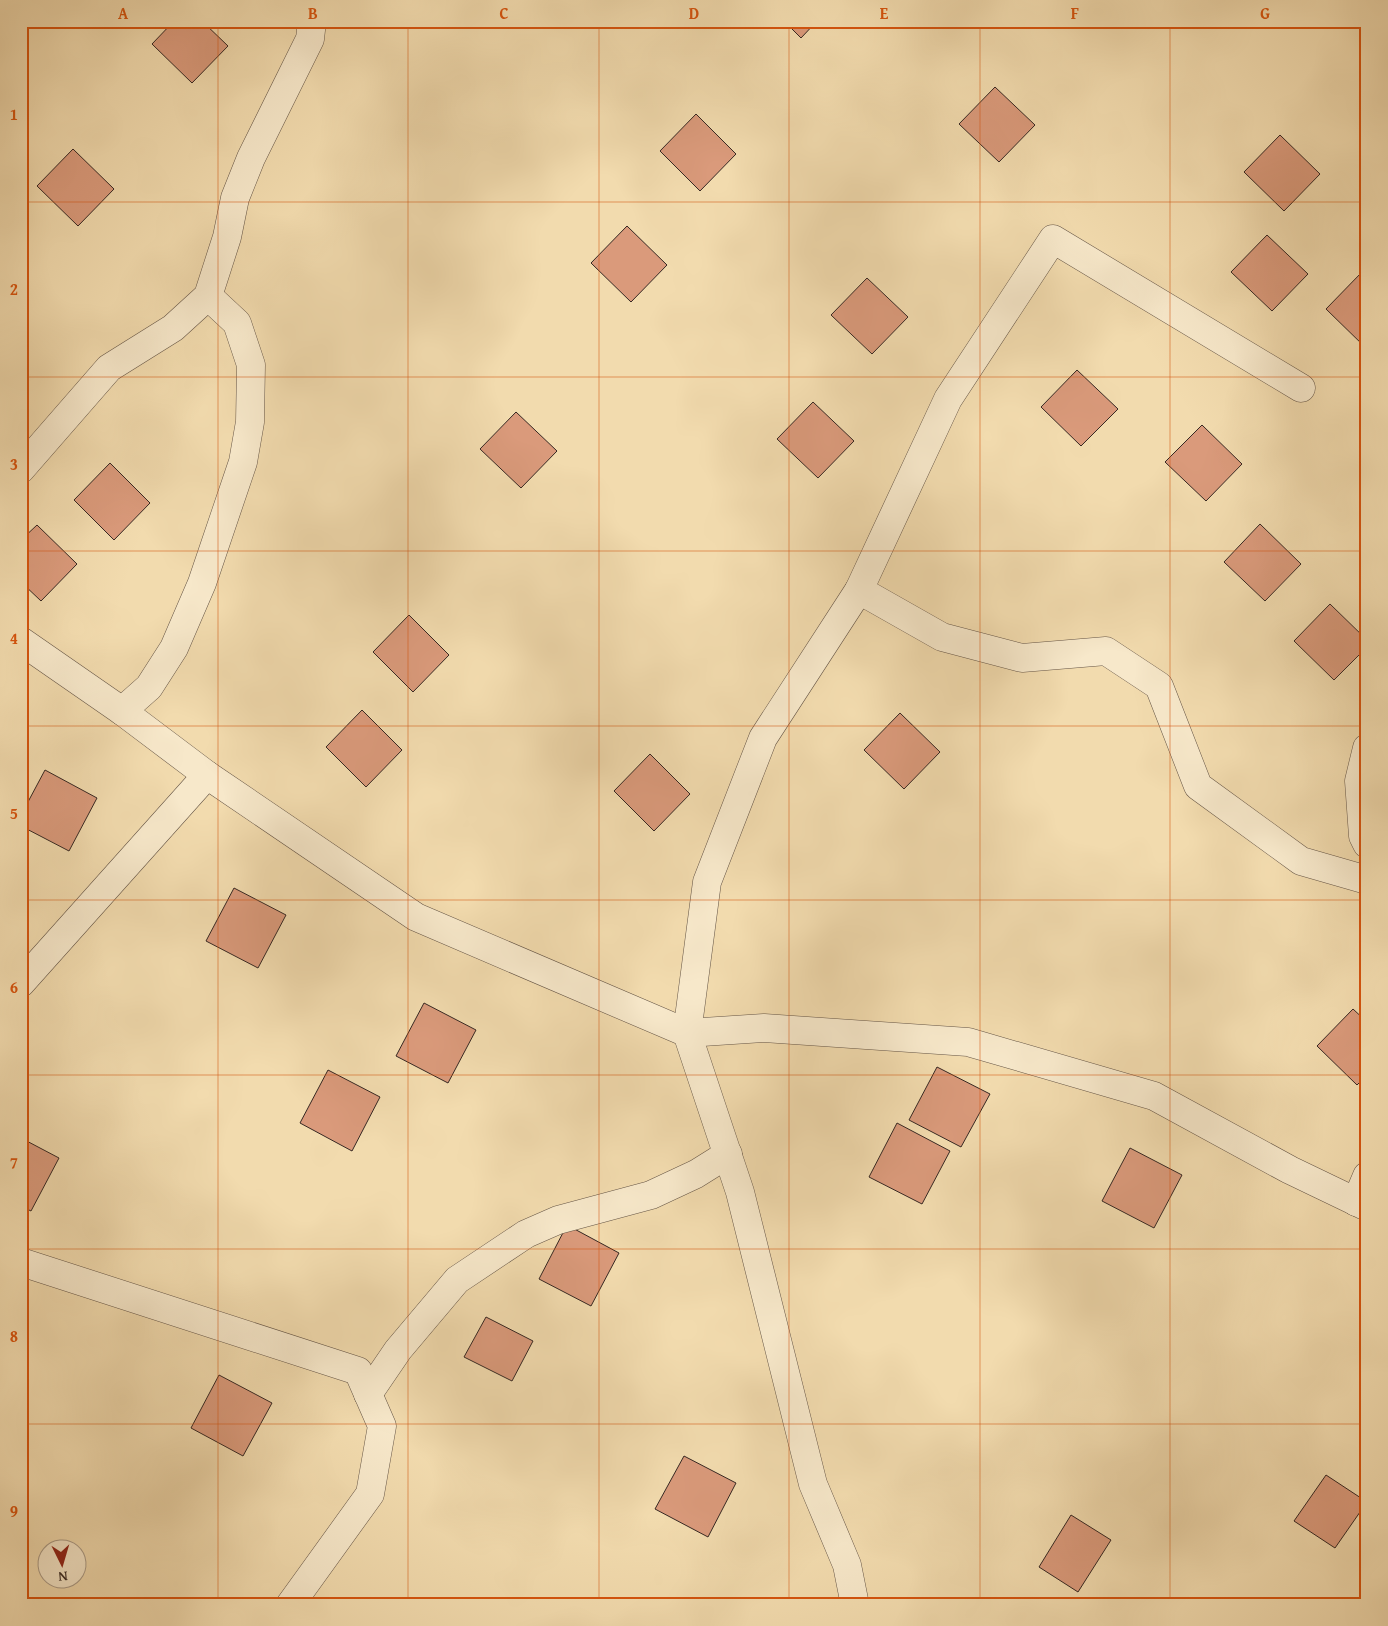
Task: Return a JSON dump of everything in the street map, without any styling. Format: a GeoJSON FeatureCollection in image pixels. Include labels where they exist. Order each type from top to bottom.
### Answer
{"type":"FeatureCollection","features":[{"type":"Feature","properties":{"kind":"lane"},"geometry":{"type":"LineString","coordinates":[[21,469],[109,368],[173,328],[208,296],[227,237],[235,198],[251,158],[310,39],[312,21]]}},
{"type":"Feature","properties":{"kind":"lane"},"geometry":{"type":"LineString","coordinates":[[855,1605],[847,1565],[813,1484],[740,1192],[687,1033],[707,882],[763,738],[859,590],[948,399],[1053,239],[1301,388]]}},
{"type":"Feature","properties":{"kind":"lane"},"geometry":{"type":"LineString","coordinates":[[122,711],[149,687],[174,648],[202,583],[243,462],[250,422],[251,365],[237,323],[208,296]]}},
{"type":"Feature","properties":{"kind":"lane"},"geometry":{"type":"LineString","coordinates":[[859,590],[942,637],[1022,658],[1106,651],[1159,686],[1198,786],[1301,861],[1367,880]]}},
{"type":"Feature","properties":{"kind":"lane"},"geometry":{"type":"LineString","coordinates":[[21,641],[122,711],[207,775],[416,916],[687,1033],[764,1028],[968,1042],[1154,1096],[1290,1170],[1361,1205],[1367,1176]]}},
{"type":"Feature","properties":{"kind":"lane"},"geometry":{"type":"LineString","coordinates":[[1367,748],[1359,781],[1363,836],[1367,844]]}},
{"type":"Feature","properties":{"kind":"lane"},"geometry":{"type":"LineString","coordinates":[[21,983],[207,775]]}},
{"type":"Feature","properties":{"kind":"lane"},"geometry":{"type":"LineString","coordinates":[[368,1394],[398,1350],[457,1280],[526,1234],[558,1220],[651,1195],[696,1174],[728,1154]]}},
{"type":"Feature","properties":{"kind":"lane"},"geometry":{"type":"LineString","coordinates":[[21,1262],[358,1370],[382,1426],[370,1494],[290,1605]]}},
{"type":"Feature","properties":{"kind":"building"},"geometry":{"type":"Polygon","coordinates":[[[174,21],[202,21],[228,46],[192,83],[152,44],[174,21]]]}},
{"type":"Feature","properties":{"kind":"building"},"geometry":{"type":"Polygon","coordinates":[[[784,21],[817,21],[801,38],[784,21]]]}},
{"type":"Feature","properties":{"kind":"building"},"geometry":{"type":"Polygon","coordinates":[[[995,87],[1035,125],[999,162],[959,124],[995,87]]]}},
{"type":"Feature","properties":{"kind":"building"},"geometry":{"type":"Polygon","coordinates":[[[696,114],[736,154],[700,191],[660,151],[696,114]]]}},
{"type":"Feature","properties":{"kind":"building"},"geometry":{"type":"Polygon","coordinates":[[[1280,135],[1320,174],[1284,211],[1244,172],[1280,135]]]}},
{"type":"Feature","properties":{"kind":"building"},"geometry":{"type":"Polygon","coordinates":[[[73,149],[114,189],[78,226],[37,186],[73,149]]]}},
{"type":"Feature","properties":{"kind":"building"},"geometry":{"type":"Polygon","coordinates":[[[627,226],[667,265],[631,302],[591,263],[627,226]]]}},
{"type":"Feature","properties":{"kind":"building"},"geometry":{"type":"Polygon","coordinates":[[[1267,235],[1308,274],[1272,311],[1231,272],[1267,235]]]}},
{"type":"Feature","properties":{"kind":"building"},"geometry":{"type":"Polygon","coordinates":[[[1362,272],[1367,277],[1366,348],[1326,309],[1362,272]]]}},
{"type":"Feature","properties":{"kind":"building"},"geometry":{"type":"Polygon","coordinates":[[[867,278],[908,317],[872,354],[831,315],[867,278]]]}},
{"type":"Feature","properties":{"kind":"building"},"geometry":{"type":"Polygon","coordinates":[[[1077,370],[1118,409],[1081,446],[1041,407],[1077,370]]]}},
{"type":"Feature","properties":{"kind":"building"},"geometry":{"type":"Polygon","coordinates":[[[813,402],[854,441],[818,478],[777,439],[813,402]]]}},
{"type":"Feature","properties":{"kind":"building"},"geometry":{"type":"Polygon","coordinates":[[[516,412],[557,451],[521,488],[480,449],[516,412]]]}},
{"type":"Feature","properties":{"kind":"building"},"geometry":{"type":"Polygon","coordinates":[[[1202,425],[1242,464],[1206,501],[1165,462],[1202,425]]]}},
{"type":"Feature","properties":{"kind":"building"},"geometry":{"type":"Polygon","coordinates":[[[110,463],[150,503],[114,540],[74,500],[110,463]]]}},
{"type":"Feature","properties":{"kind":"building"},"geometry":{"type":"Polygon","coordinates":[[[1260,524],[1301,564],[1265,601],[1224,562],[1260,524]]]}},
{"type":"Feature","properties":{"kind":"building"},"geometry":{"type":"Polygon","coordinates":[[[37,525],[77,564],[41,601],[21,582],[21,540],[37,525]]]}},
{"type":"Feature","properties":{"kind":"building"},"geometry":{"type":"Polygon","coordinates":[[[1330,604],[1367,640],[1367,647],[1334,680],[1294,641],[1330,604]]]}},
{"type":"Feature","properties":{"kind":"building"},"geometry":{"type":"Polygon","coordinates":[[[409,615],[449,655],[413,692],[373,652],[409,615]]]}},
{"type":"Feature","properties":{"kind":"building"},"geometry":{"type":"Polygon","coordinates":[[[362,710],[402,750],[366,787],[326,747],[362,710]]]}},
{"type":"Feature","properties":{"kind":"building"},"geometry":{"type":"Polygon","coordinates":[[[900,713],[940,752],[904,789],[864,750],[900,713]]]}},
{"type":"Feature","properties":{"kind":"building"},"geometry":{"type":"Polygon","coordinates":[[[650,754],[690,794],[654,831],[614,791],[650,754]]]}},
{"type":"Feature","properties":{"kind":"building"},"geometry":{"type":"Polygon","coordinates":[[[45,770],[97,798],[69,851],[21,826],[21,815],[45,770]]]}},
{"type":"Feature","properties":{"kind":"building"},"geometry":{"type":"Polygon","coordinates":[[[234,888],[286,915],[258,968],[206,941],[234,888]]]}},
{"type":"Feature","properties":{"kind":"building"},"geometry":{"type":"Polygon","coordinates":[[[424,1003],[476,1030],[448,1083],[396,1056],[424,1003]]]}},
{"type":"Feature","properties":{"kind":"building"},"geometry":{"type":"Polygon","coordinates":[[[1353,1009],[1367,1022],[1367,1075],[1357,1085],[1317,1046],[1353,1009]]]}},
{"type":"Feature","properties":{"kind":"building"},"geometry":{"type":"Polygon","coordinates":[[[937,1067],[990,1094],[961,1147],[909,1120],[937,1067]]]}},
{"type":"Feature","properties":{"kind":"building"},"geometry":{"type":"Polygon","coordinates":[[[328,1070],[380,1097],[352,1151],[300,1123],[328,1070]]]}},
{"type":"Feature","properties":{"kind":"building"},"geometry":{"type":"Polygon","coordinates":[[[897,1123],[950,1151],[922,1204],[869,1177],[897,1123]]]}},
{"type":"Feature","properties":{"kind":"building"},"geometry":{"type":"Polygon","coordinates":[[[21,1138],[59,1158],[31,1211],[21,1206],[21,1138]]]}},
{"type":"Feature","properties":{"kind":"building"},"geometry":{"type":"Polygon","coordinates":[[[1130,1148],[1182,1175],[1154,1228],[1102,1201],[1130,1148]]]}},
{"type":"Feature","properties":{"kind":"building"},"geometry":{"type":"Polygon","coordinates":[[[567,1225],[619,1253],[591,1306],[539,1279],[567,1225]]]}},
{"type":"Feature","properties":{"kind":"building"},"geometry":{"type":"Polygon","coordinates":[[[486,1317],[533,1341],[512,1381],[464,1357],[486,1317]]]}},
{"type":"Feature","properties":{"kind":"building"},"geometry":{"type":"Polygon","coordinates":[[[219,1375],[272,1403],[243,1456],[191,1428],[219,1375]]]}},
{"type":"Feature","properties":{"kind":"building"},"geometry":{"type":"Polygon","coordinates":[[[684,1456],[736,1483],[708,1537],[655,1509],[684,1456]]]}},
{"type":"Feature","properties":{"kind":"building"},"geometry":{"type":"Polygon","coordinates":[[[1326,1475],[1367,1502],[1335,1548],[1294,1521],[1326,1475]]]}},
{"type":"Feature","properties":{"kind":"building"},"geometry":{"type":"Polygon","coordinates":[[[1071,1515],[1111,1540],[1078,1592],[1039,1567],[1071,1515]]]}}]}
